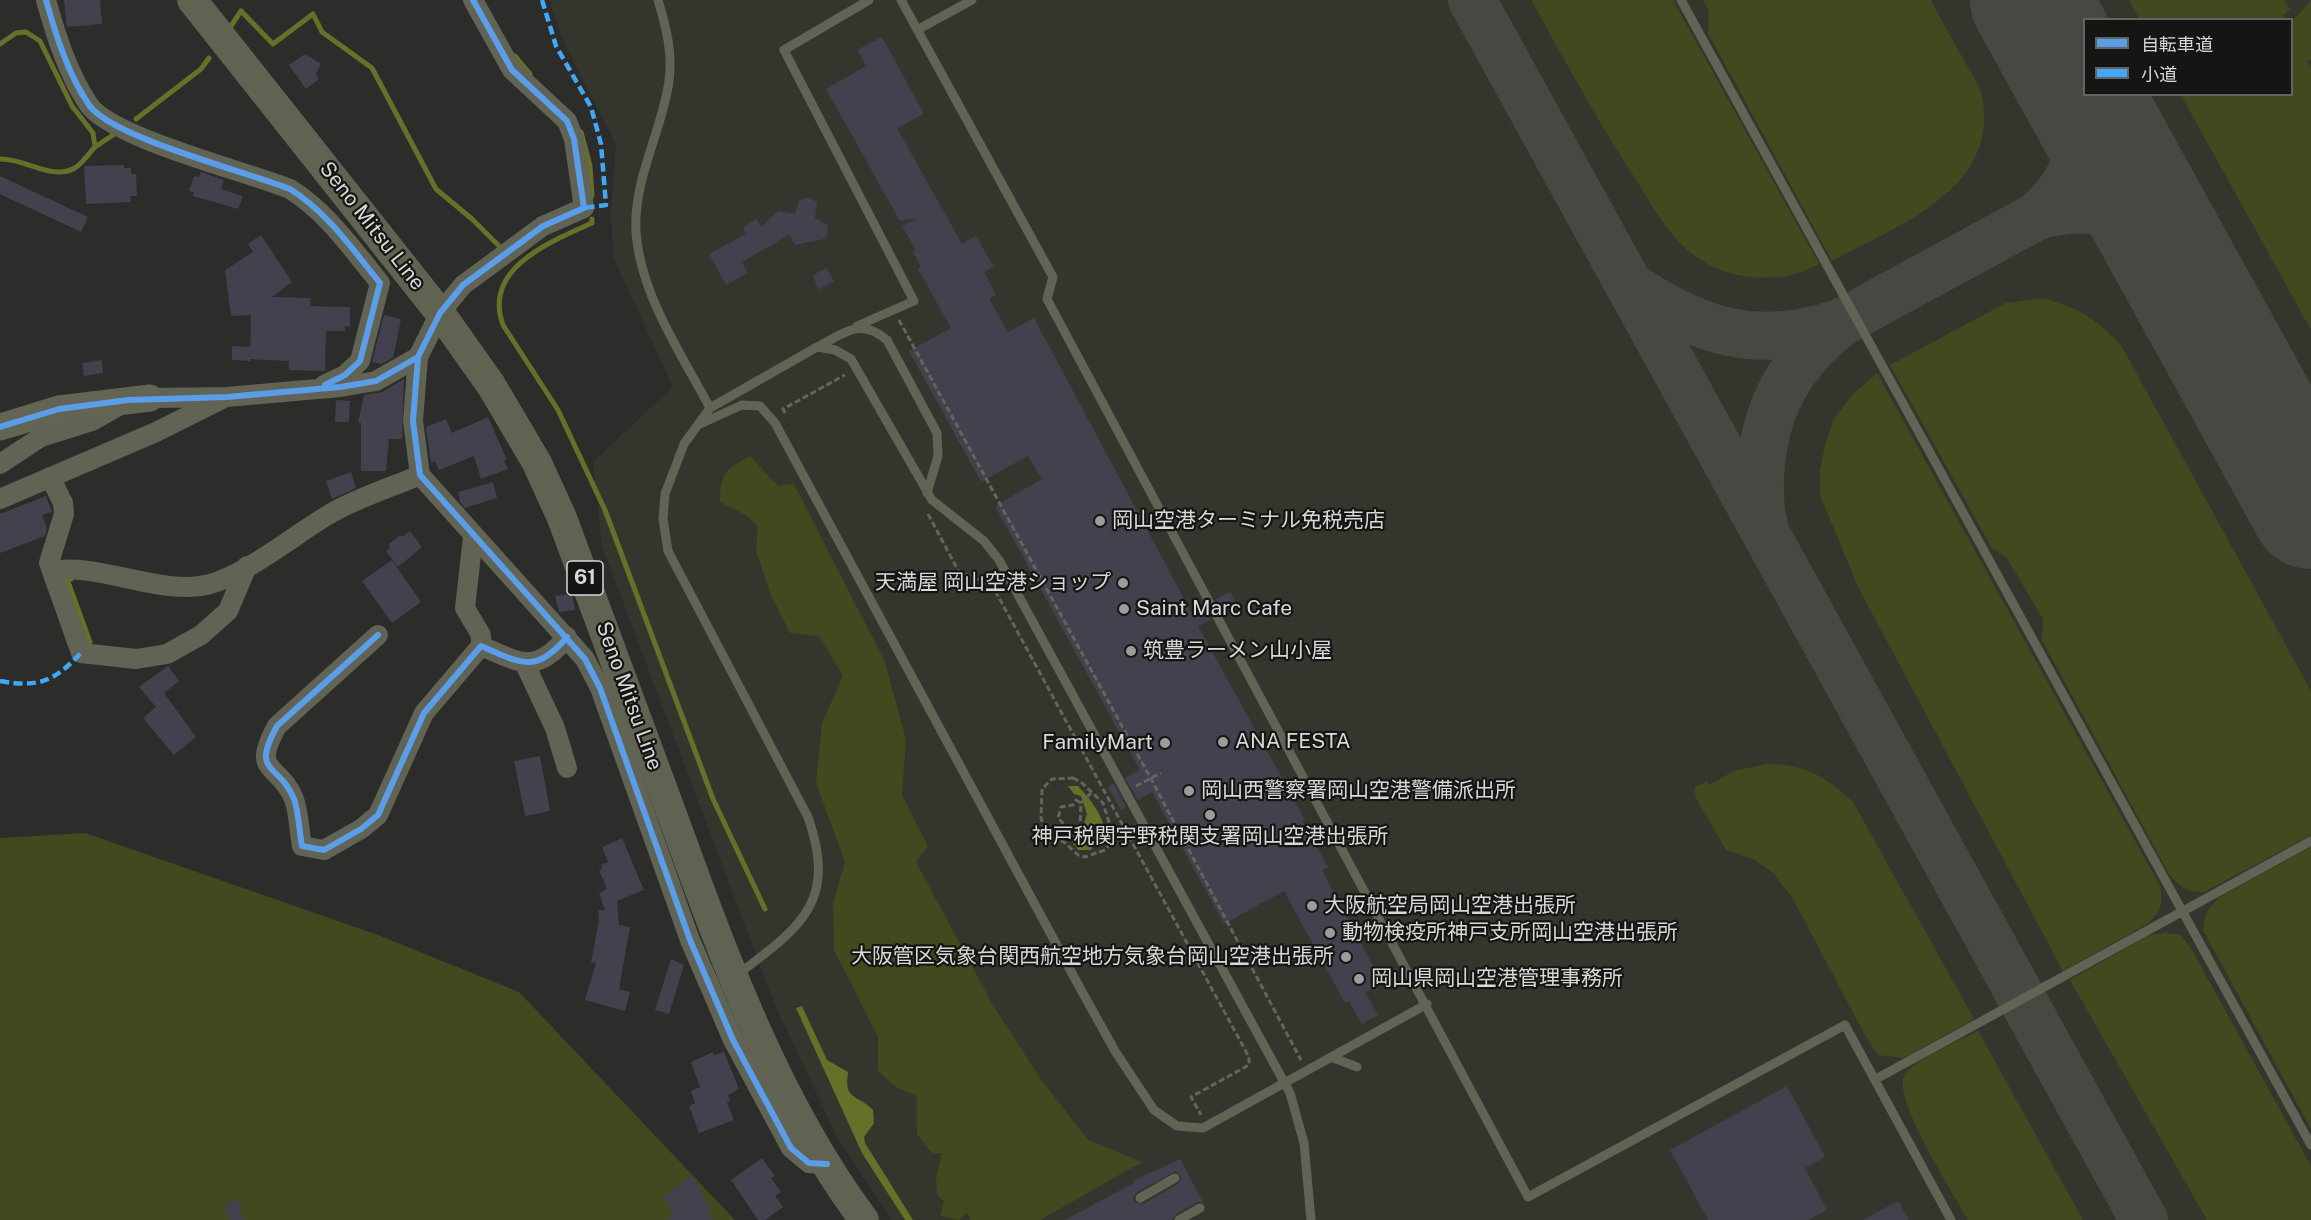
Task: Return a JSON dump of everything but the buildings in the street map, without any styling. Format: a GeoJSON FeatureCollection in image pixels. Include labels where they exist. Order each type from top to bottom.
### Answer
{"type":"FeatureCollection","features":[{"type":"Feature","properties":{"kind":"main road","name":"Seno Mitsu Line"},"geometry":{"type":"LineString","coordinates":[[192,0],[440,313],[491,385],[537,463],[558,509],[700,892],[722,983],[771,1062],[827,1164],[864,1220]]}},
{"type":"Feature","properties":{"kind":"street"},"geometry":{"type":"LineString","coordinates":[[46,0],[59,44],[90,108],[118,126],[162,146],[258,176],[304,197],[342,236],[380,283],[360,361],[345,375],[317,389]]}},
{"type":"Feature","properties":{"kind":"street"},"geometry":{"type":"LineString","coordinates":[[473,0],[512,70],[567,121],[574,139],[584,208],[543,226],[463,285],[440,313],[418,357],[413,421],[420,475],[473,537],[585,659],[600,688],[722,983]]}},
{"type":"Feature","properties":{"kind":"street"},"geometry":{"type":"LineString","coordinates":[[304,197],[333,176]]}},
{"type":"Feature","properties":{"kind":"street"},"geometry":{"type":"LineString","coordinates":[[0,427],[59,409],[139,399],[227,397],[376,381],[418,357]]}},
{"type":"Feature","properties":{"kind":"street"},"geometry":{"type":"LineString","coordinates":[[0,499],[156,432],[227,397]]}},
{"type":"Feature","properties":{"kind":"street"},"geometry":{"type":"LineString","coordinates":[[0,464],[41,436],[92,422],[139,399]]}},
{"type":"Feature","properties":{"kind":"street"},"geometry":{"type":"LineString","coordinates":[[52,571],[61,569],[187,586],[210,584],[247,566],[331,513],[420,475]]}},
{"type":"Feature","properties":{"kind":"street"},"geometry":{"type":"LineString","coordinates":[[50,477],[63,503],[64,514],[51,552],[52,571],[81,653],[136,659],[167,654],[201,635],[228,611],[247,566]]}},
{"type":"Feature","properties":{"kind":"street"},"geometry":{"type":"LineString","coordinates":[[378,635],[277,726],[268,742],[265,756],[269,769],[287,785],[295,802],[302,846],[324,850],[361,829],[378,815],[424,713],[481,646],[481,635],[465,608],[473,537]]}},
{"type":"Feature","properties":{"kind":"street"},"geometry":{"type":"LineString","coordinates":[[481,646],[524,663],[537,663],[557,649],[567,637]]}},
{"type":"Feature","properties":{"kind":"street"},"geometry":{"type":"LineString","coordinates":[[524,663],[555,728],[567,768]]}},
{"type":"Feature","properties":{"kind":"lane"},"geometry":{"type":"LineString","coordinates":[[658,0],[671,54],[669,82],[642,177],[637,203],[639,258],[647,287],[710,408]]}},
{"type":"Feature","properties":{"kind":"lane"},"geometry":{"type":"LineString","coordinates":[[722,983],[791,934],[803,918],[814,894],[819,868],[818,844],[808,816],[668,550],[663,519],[665,494],[681,452],[710,408],[818,347],[914,301],[784,50],[869,0]]}},
{"type":"Feature","properties":{"kind":"lane"},"geometry":{"type":"LineString","coordinates":[[901,0],[1053,277],[1047,299],[1427,1004],[1528,1197],[1845,1025],[1952,1220]]}},
{"type":"Feature","properties":{"kind":"lane"},"geometry":{"type":"LineString","coordinates":[[917,30],[972,0]]}},
{"type":"Feature","properties":{"kind":"lane"},"geometry":{"type":"LineString","coordinates":[[1681,0],[2311,1145]]}},
{"type":"Feature","properties":{"kind":"lane"},"geometry":{"type":"LineString","coordinates":[[857,327],[876,330],[887,340],[937,433],[938,456],[927,493]]}},
{"type":"Feature","properties":{"kind":"lane"},"geometry":{"type":"LineString","coordinates":[[818,347],[835,350],[851,359],[927,493],[939,507],[984,542],[999,560],[1286,1082],[1301,1126],[1311,1220]]}},
{"type":"Feature","properties":{"kind":"lane"},"geometry":{"type":"LineString","coordinates":[[698,425],[742,405],[760,406],[775,423],[1115,1051],[1154,1110],[1165,1120],[1177,1126],[1205,1127],[1427,1004]]}},
{"type":"Feature","properties":{"kind":"lane"},"geometry":{"type":"LineString","coordinates":[[1876,1079],[2311,841]]}},
{"type":"Feature","properties":{"kind":"lane"},"geometry":{"type":"LineString","coordinates":[[1331,1057],[1357,1067]]}},
{"type":"Feature","properties":{"kind":"lane"},"geometry":{"type":"LineString","coordinates":[[1140,1198],[1175,1178]]}},
{"type":"Feature","properties":{"kind":"lane"},"geometry":{"type":"LineString","coordinates":[[1179,1220],[1200,1208]]}},
{"type":"Feature","properties":{"kind":"path"},"geometry":{"type":"LineString","coordinates":[[894,310],[1303,1062]]}},
{"type":"Feature","properties":{"kind":"path"},"geometry":{"type":"LineString","coordinates":[[789,419],[783,409],[851,372]]}},
{"type":"Feature","properties":{"kind":"path"},"geometry":{"type":"LineString","coordinates":[[925,509],[959,572],[992,585],[1249,1057],[1249,1065],[1191,1097],[1205,1127]]}},
{"type":"Feature","properties":{"kind":"path"},"geometry":{"type":"LineString","coordinates":[[1073,778],[1096,795],[1107,812],[1112,832],[1111,843],[1105,850],[1085,856],[1078,855],[1064,842],[1046,836],[1042,829],[1042,789],[1052,779],[1073,778]]}},
{"type":"Feature","properties":{"kind":"path"},"geometry":{"type":"LineString","coordinates":[[1066,837],[1074,836],[1080,828],[1081,803],[1091,793]]}},
{"type":"Feature","properties":{"kind":"path"},"geometry":{"type":"LineString","coordinates":[[1064,842],[1066,826],[1058,818],[1061,807],[1073,805],[1076,800],[1081,803]]}},
{"type":"Feature","properties":{"kind":"shaded area"},"geometry":{"type":"Polygon","coordinates":[[[549,0],[2311,0],[2311,1220],[892,1220],[838,1139],[775,1005],[602,546],[593,462],[673,387],[613,257],[611,209],[616,144],[565,45],[549,0]]]}},
{"type":"Feature","properties":{"kind":"shaded area"},"geometry":{"type":"Polygon","coordinates":[[[1531,0],[1673,0],[1819,264],[1803,272],[1785,276],[1748,277],[1713,267],[1697,258],[1683,246],[1662,221],[1619,154],[1531,0]]]}},
{"type":"Feature","properties":{"kind":"shaded area"},"geometry":{"type":"Polygon","coordinates":[[[1703,0],[1931,0],[1981,92],[1984,125],[1977,154],[1961,178],[1940,199],[1914,217],[1832,261],[1708,33],[1709,11],[1703,0]]]}},
{"type":"Feature","properties":{"kind":"shaded area"},"geometry":{"type":"Polygon","coordinates":[[[2129,0],[2284,0],[2290,9],[2283,16],[2285,18],[2139,18],[2129,0]]]}},
{"type":"Feature","properties":{"kind":"shaded area"},"geometry":{"type":"Polygon","coordinates":[[[2311,0],[2311,59],[2307,61],[2311,67],[2311,330],[2182,96],[2293,96],[2293,21],[2311,0]]]}},
{"type":"Feature","properties":{"kind":"shaded area"},"geometry":{"type":"Polygon","coordinates":[[[2043,298],[2086,315],[2121,345],[2311,691],[2311,835],[2204,892],[2185,888],[2170,876],[2042,640],[2043,619],[2007,558],[1992,548],[1890,365],[2006,303],[2043,298]]]}},
{"type":"Feature","properties":{"kind":"shaded area"},"geometry":{"type":"Polygon","coordinates":[[[1877,373],[2160,886],[2160,907],[2147,924],[2063,971],[1858,587],[1820,495],[1820,471],[1825,445],[1834,419],[1851,396],[1877,373]]]}},
{"type":"Feature","properties":{"kind":"shaded area"},"geometry":{"type":"Polygon","coordinates":[[[750,456],[778,486],[794,484],[885,662],[906,740],[902,795],[928,846],[916,862],[994,1007],[1042,1081],[1088,1140],[1142,1162],[1040,1220],[970,1220],[967,1212],[959,1220],[940,1216],[944,1201],[937,1195],[936,1178],[942,1153],[932,1153],[917,1134],[917,1096],[897,1088],[878,1071],[878,1037],[834,950],[833,904],[845,862],[816,783],[822,723],[843,676],[819,636],[790,633],[771,595],[756,551],[758,526],[746,515],[720,502],[721,485],[726,473],[750,456]]]}},
{"type":"Feature","properties":{"kind":"shaded area"},"geometry":{"type":"Polygon","coordinates":[[[1766,764],[1803,769],[1814,773],[1853,802],[1974,1019],[1904,1058],[1878,1055],[1866,1037],[1793,899],[1774,874],[1755,860],[1726,850],[1696,798],[1694,788],[1707,781],[1709,785],[1734,771],[1766,764]]]}},
{"type":"Feature","properties":{"kind":"shaded area"},"geometry":{"type":"Polygon","coordinates":[[[1068,786],[1078,786],[1102,820],[1106,834],[1096,842],[1091,850],[1078,850],[1071,840],[1080,835],[1087,814],[1081,796],[1074,794],[1068,786]]]}},
{"type":"Feature","properties":{"kind":"shaded area"},"geometry":{"type":"Polygon","coordinates":[[[85,833],[378,935],[519,992],[735,1220],[0,1220],[0,838],[85,833]]]}},
{"type":"Feature","properties":{"kind":"shaded area"},"geometry":{"type":"Polygon","coordinates":[[[2311,847],[2311,1129],[2203,930],[2208,910],[2223,895],[2311,847]]]}},
{"type":"Feature","properties":{"kind":"shaded area"},"geometry":{"type":"Polygon","coordinates":[[[2166,933],[2181,935],[2192,950],[2311,1166],[2311,1220],[2207,1220],[2070,980],[2149,935],[2166,933]]]}},
{"type":"Feature","properties":{"kind":"shaded area"},"geometry":{"type":"Polygon","coordinates":[[[802,1006],[827,1060],[848,1072],[847,1081],[850,1092],[873,1110],[874,1123],[864,1137],[865,1143],[913,1220],[905,1220],[862,1153],[796,1008],[802,1006]]]}},
{"type":"Feature","properties":{"kind":"shaded area"},"geometry":{"type":"Polygon","coordinates":[[[1978,1031],[2083,1220],[1968,1220],[1939,1169],[1907,1105],[1903,1088],[1904,1076],[1908,1070],[1926,1057],[1978,1031]]]}},
{"type":"Feature","properties":{"kind":"waterway"},"geometry":{"type":"LineString","coordinates":[[229,29],[241,11],[273,44],[313,14],[322,32],[372,68],[436,189],[472,219],[500,247]]}},
{"type":"Feature","properties":{"kind":"waterway"},"geometry":{"type":"LineString","coordinates":[[0,44],[16,33],[26,32],[40,41],[72,106],[93,133],[95,147],[113,135]]}},
{"type":"Feature","properties":{"kind":"waterway"},"geometry":{"type":"LineString","coordinates":[[515,56],[530,74]]}},
{"type":"Feature","properties":{"kind":"waterway"},"geometry":{"type":"LineString","coordinates":[[136,119],[201,69],[209,58]]}},
{"type":"Feature","properties":{"kind":"waterway"},"geometry":{"type":"LineString","coordinates":[[581,132],[590,166],[592,196]]}},
{"type":"Feature","properties":{"kind":"waterway"},"geometry":{"type":"LineString","coordinates":[[0,159],[48,171],[66,171],[78,166],[95,147]]}},
{"type":"Feature","properties":{"kind":"waterway"},"geometry":{"type":"LineString","coordinates":[[592,219],[592,223],[541,248],[511,272],[502,288],[499,305],[503,325],[558,410],[605,510],[713,799],[765,909]]}},
{"type":"Feature","properties":{"kind":"waterway"},"geometry":{"type":"LineString","coordinates":[[71,579],[67,579],[90,642],[88,646]]}},
{"type":"Feature","properties":{"kind":"taxiway"},"geometry":{"type":"LineString","coordinates":[[1472,0],[2144,1220]]}},
{"type":"Feature","properties":{"kind":"taxiway"},"geometry":{"type":"LineString","coordinates":[[2037,216],[2063,187],[2072,172],[2077,156],[2081,123],[2075,84]]}},
{"type":"Feature","properties":{"kind":"taxiway"},"geometry":{"type":"LineString","coordinates":[[1763,521],[1760,504],[1760,475],[1767,428],[1774,408],[1794,370],[1808,353],[1842,322],[2037,216],[2061,211],[2083,209],[2103,212],[2120,218],[2137,227],[2152,239],[2182,274]]}},
{"type":"Feature","properties":{"kind":"taxiway"},"geometry":{"type":"LineString","coordinates":[[1630,286],[1681,315],[1730,332],[1756,336],[1782,335],[1840,323]]}},
{"type":"Feature","properties":{"kind":"runway"},"geometry":{"type":"LineString","coordinates":[[2030,0],[2311,509]]}},
{"type":"Feature","properties":{"kind":"marked path"},"geometry":{"type":"LineString","coordinates":[[542,0],[556,46],[591,107],[601,144],[606,205],[584,208]]}},
{"type":"Feature","properties":{"kind":"marked path"},"geometry":{"type":"LineString","coordinates":[[0,681],[26,684],[45,680],[63,670],[81,653]]}},
{"type":"Feature","properties":{"kind":"cycle path"},"geometry":{"type":"LineString","coordinates":[[46,0],[58,41],[75,81],[89,105],[103,117],[124,130],[152,142],[290,189],[328,220],[380,283],[360,361],[345,375],[325,385]]}},
{"type":"Feature","properties":{"kind":"cycle path"},"geometry":{"type":"LineString","coordinates":[[0,427],[59,409],[128,400],[227,397],[340,387],[376,381],[418,357],[440,313],[463,285],[543,226],[584,208],[574,139],[567,121],[512,70],[473,0]]}},
{"type":"Feature","properties":{"kind":"cycle path"},"geometry":{"type":"LineString","coordinates":[[418,357],[413,421],[420,475],[585,659],[600,688],[690,940],[733,1040],[791,1148],[809,1163],[827,1164]]}},
{"type":"Feature","properties":{"kind":"cycle path"},"geometry":{"type":"LineString","coordinates":[[378,635],[277,726],[269,742],[266,753],[267,761],[288,787],[294,799],[302,846],[324,850],[361,829],[378,815],[424,713],[481,646],[517,661],[527,662],[546,657],[567,637]]}},
{"type":"Feature","properties":{"kind":"place","name":"岡山空港ターミナル免税売店"},"geometry":{"type":"Point","coordinates":[1100,521]}},
{"type":"Feature","properties":{"kind":"place","name":"天満屋 岡山空港ショップ"},"geometry":{"type":"Point","coordinates":[1123,583]}},
{"type":"Feature","properties":{"kind":"place","name":"Saint Marc Cafe"},"geometry":{"type":"Point","coordinates":[1124,609]}},
{"type":"Feature","properties":{"kind":"place","name":"筑豊ラーメン山小屋"},"geometry":{"type":"Point","coordinates":[1131,651]}},
{"type":"Feature","properties":{"kind":"place","name":"ANA FESTA"},"geometry":{"type":"Point","coordinates":[1223,742]}},
{"type":"Feature","properties":{"kind":"place","name":"FamilyMart"},"geometry":{"type":"Point","coordinates":[1165,743]}},
{"type":"Feature","properties":{"kind":"place","name":"岡山西警察署岡山空港警備派出所"},"geometry":{"type":"Point","coordinates":[1189,791]}},
{"type":"Feature","properties":{"kind":"place","name":"神戸税関宇野税関支署岡山空港出張所"},"geometry":{"type":"Point","coordinates":[1210,815]}},
{"type":"Feature","properties":{"kind":"place","name":"大阪航空局岡山空港出張所"},"geometry":{"type":"Point","coordinates":[1312,906]}},
{"type":"Feature","properties":{"kind":"place","name":"動物検疫所神戸支所岡山空港出張所"},"geometry":{"type":"Point","coordinates":[1330,933]}},
{"type":"Feature","properties":{"kind":"place","name":"大阪管区気象台関西航空地方気象台岡山空港出張所"},"geometry":{"type":"Point","coordinates":[1346,957]}},
{"type":"Feature","properties":{"kind":"place","name":"岡山県岡山空港管理事務所"},"geometry":{"type":"Point","coordinates":[1359,979]}}]}
